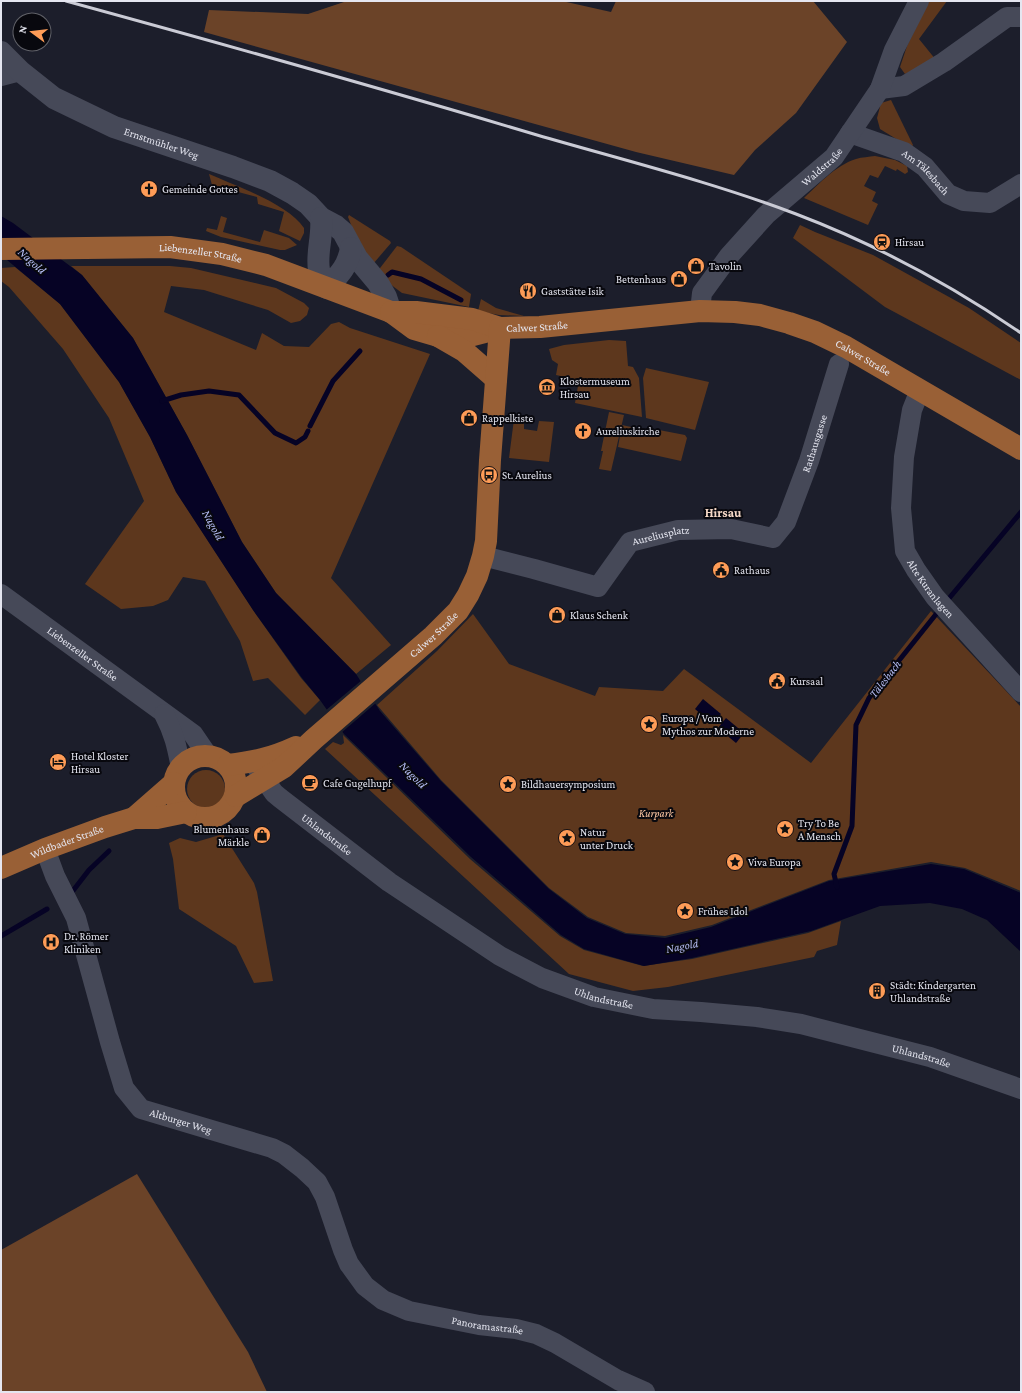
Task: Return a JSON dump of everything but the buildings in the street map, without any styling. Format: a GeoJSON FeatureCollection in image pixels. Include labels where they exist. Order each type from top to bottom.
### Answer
{"type":"FeatureCollection","features":[{"type":"Feature","properties":{"kind":"main road","name":"Ernstmühler Weg"},"geometry":{"type":"LineString","coordinates":[[1,52],[10,74],[54,98],[114,127],[233,167],[270,181],[292,193],[308,204],[321,218],[336,226],[343,232],[357,258],[378,283],[386,297],[391,312]]}},
{"type":"Feature","properties":{"kind":"main road"},"geometry":{"type":"LineString","coordinates":[[321,218],[322,229],[318,258],[319,272],[327,288],[343,270],[349,259],[351,248]]}},
{"type":"Feature","properties":{"kind":"main road","name":"Liebenzeller Straße"},"geometry":{"type":"LineString","coordinates":[[1,250],[170,247],[206,251],[266,265],[391,312],[414,329],[438,336],[469,336],[500,328]]}},
{"type":"Feature","properties":{"kind":"main road","name":"Calwer Straße"},"geometry":{"type":"LineString","coordinates":[[236,796],[258,771],[277,756],[314,739],[426,642],[458,611],[477,576],[486,541],[490,460],[500,328],[540,327],[700,311],[735,312],[760,315],[815,332],[846,347],[1021,449]]}},
{"type":"Feature","properties":{"kind":"main road","name":"Liebenzeller Straße"},"geometry":{"type":"LineString","coordinates":[[391,312],[416,312],[472,319],[500,328]]}},
{"type":"Feature","properties":{"kind":"main road"},"geometry":{"type":"LineString","coordinates":[[438,336],[464,351],[496,379]]}},
{"type":"Feature","properties":{"kind":"main road"},"geometry":{"type":"LineString","coordinates":[[208,756],[222,760],[228,765],[233,772],[237,788],[236,796],[226,811],[219,816],[202,819],[186,812],[176,799],[174,791],[178,775],[193,758],[208,756]]}},
{"type":"Feature","properties":{"kind":"main road","name":"Calwer Straße"},"geometry":{"type":"LineString","coordinates":[[228,765],[258,771]]}},
{"type":"Feature","properties":{"kind":"main road","name":"Wildbader Straße"},"geometry":{"type":"LineString","coordinates":[[134,818],[151,805],[178,775]]}},
{"type":"Feature","properties":{"kind":"main road","name":"Wildbader Straße"},"geometry":{"type":"LineString","coordinates":[[1,868],[45,849],[134,818],[157,818],[186,812]]}},
{"type":"Feature","properties":{"kind":"street","name":"Waldstraße"},"geometry":{"type":"LineString","coordinates":[[700,311],[702,293],[728,256],[766,215],[834,157],[880,90],[894,50],[919,1]]}},
{"type":"Feature","properties":{"kind":"street"},"geometry":{"type":"LineString","coordinates":[[880,90],[904,86],[944,62],[1007,17],[1021,17]]}},
{"type":"Feature","properties":{"kind":"street","name":"Am Tälesbach"},"geometry":{"type":"LineString","coordinates":[[850,133],[904,152],[925,168],[948,194],[964,201],[990,203],[1021,184]]}},
{"type":"Feature","properties":{"kind":"street","name":"Rathausgasse"},"geometry":{"type":"LineString","coordinates":[[786,522],[809,461],[839,364]]}},
{"type":"Feature","properties":{"kind":"street","name":"Alte Kuranlagen"},"geometry":{"type":"LineString","coordinates":[[920,390],[912,410],[904,457],[901,508],[905,551],[935,597],[1021,692]]}},
{"type":"Feature","properties":{"kind":"street","name":"Aureliusplatz"},"geometry":{"type":"LineString","coordinates":[[483,556],[598,588],[630,542],[678,530],[731,529],[773,538],[786,522]]}},
{"type":"Feature","properties":{"kind":"street","name":"Liebenzeller Straße"},"geometry":{"type":"LineString","coordinates":[[1,594],[193,734],[208,756]]}},
{"type":"Feature","properties":{"kind":"street"},"geometry":{"type":"LineString","coordinates":[[164,714],[176,742],[178,775]]}},
{"type":"Feature","properties":{"kind":"street","name":"Uhlandstraße"},"geometry":{"type":"LineString","coordinates":[[258,771],[274,793],[390,882],[500,956],[542,978],[594,996],[653,1009],[757,1017],[801,1024],[930,1057],[1021,1089]]}},
{"type":"Feature","properties":{"kind":"street","name":"Altburger Weg"},"geometry":{"type":"LineString","coordinates":[[45,849],[55,876],[76,918],[124,1088],[141,1109],[272,1148],[284,1154],[317,1182],[325,1198],[343,1250]]}},
{"type":"Feature","properties":{"kind":"street","name":"Panoramastraße"},"geometry":{"type":"LineString","coordinates":[[343,1250],[349,1264],[366,1286],[383,1300],[409,1312],[480,1325],[516,1329],[536,1334],[556,1343],[618,1380],[644,1392]]}},
{"type":"Feature","properties":{"kind":"green space"},"geometry":{"type":"Polygon","coordinates":[[[929,1],[947,1],[919,39],[936,60],[905,74],[900,67],[907,46],[929,1]]]}},
{"type":"Feature","properties":{"kind":"green space"},"geometry":{"type":"Polygon","coordinates":[[[891,100],[913,145],[911,148],[880,129],[877,118],[881,103],[891,100]]]}},
{"type":"Feature","properties":{"kind":"green space"},"geometry":{"type":"Polygon","coordinates":[[[875,156],[895,160],[907,166],[908,172],[905,174],[897,169],[896,171],[885,166],[878,178],[870,175],[864,186],[876,192],[872,201],[878,204],[868,225],[804,198],[835,170],[858,158],[875,156]]]}},
{"type":"Feature","properties":{"kind":"green space"},"geometry":{"type":"Polygon","coordinates":[[[209,174],[261,196],[286,211],[304,228],[304,233],[300,241],[279,231],[284,212],[258,204],[257,197],[212,185],[209,174]]]}},
{"type":"Feature","properties":{"kind":"green space"},"geometry":{"type":"Polygon","coordinates":[[[349,215],[391,243],[373,264],[359,245],[348,217],[349,215]]]}},
{"type":"Feature","properties":{"kind":"green space"},"geometry":{"type":"Polygon","coordinates":[[[221,216],[227,218],[223,232],[260,242],[264,230],[289,238],[297,245],[285,250],[280,250],[221,237],[206,231],[207,228],[217,230],[221,216]]]}},
{"type":"Feature","properties":{"kind":"green space"},"geometry":{"type":"Polygon","coordinates":[[[800,225],[873,255],[969,308],[1021,343],[1021,380],[885,307],[793,238],[800,225]]]}},
{"type":"Feature","properties":{"kind":"green space"},"geometry":{"type":"Polygon","coordinates":[[[397,246],[401,247],[471,294],[469,307],[402,293],[382,278],[377,272],[397,246]]]}},
{"type":"Feature","properties":{"kind":"green space"},"geometry":{"type":"Polygon","coordinates":[[[71,266],[170,266],[191,268],[276,288],[304,303],[309,308],[307,315],[300,321],[291,323],[268,310],[204,290],[171,286],[164,312],[256,350],[262,333],[284,346],[309,347],[331,324],[339,322],[350,328],[430,354],[331,578],[391,645],[356,674],[276,593],[242,542],[187,435],[133,338],[82,275],[71,266]]]}},
{"type":"Feature","properties":{"kind":"green space"},"geometry":{"type":"Polygon","coordinates":[[[15,267],[60,304],[119,382],[150,437],[176,492],[253,610],[301,678],[320,700],[305,715],[268,678],[253,681],[240,641],[205,581],[183,577],[168,600],[153,606],[121,609],[85,584],[144,501],[109,418],[63,349],[9,287],[1,281],[1,268],[15,267]]]}},
{"type":"Feature","properties":{"kind":"green space"},"geometry":{"type":"Polygon","coordinates":[[[481,299],[496,308],[524,316],[499,315],[478,311],[481,299]]]}},
{"type":"Feature","properties":{"kind":"green space"},"geometry":{"type":"Polygon","coordinates":[[[609,340],[626,341],[628,366],[633,367],[639,378],[642,417],[575,403],[579,380],[556,375],[558,364],[552,360],[549,349],[564,345],[609,340]]]}},
{"type":"Feature","properties":{"kind":"green space"},"geometry":{"type":"Polygon","coordinates":[[[646,368],[709,382],[695,430],[646,418],[643,378],[646,368]]]}},
{"type":"Feature","properties":{"kind":"green space"},"geometry":{"type":"Polygon","coordinates":[[[609,412],[624,415],[611,471],[599,469],[609,412]]]}},
{"type":"Feature","properties":{"kind":"green space"},"geometry":{"type":"Polygon","coordinates":[[[514,419],[524,421],[524,429],[537,431],[539,421],[554,422],[549,462],[509,458],[514,419]]]}},
{"type":"Feature","properties":{"kind":"green space"},"geometry":{"type":"Polygon","coordinates":[[[622,425],[658,433],[659,430],[685,435],[687,438],[681,461],[618,447],[622,425]]]}},
{"type":"Feature","properties":{"kind":"green space","name":"Kurpark"},"geometry":{"type":"Polygon","coordinates":[[[931,611],[1021,707],[1021,891],[965,868],[931,862],[829,880],[712,925],[665,936],[626,933],[588,917],[549,888],[441,780],[377,705],[437,651],[473,614],[509,664],[595,696],[599,687],[663,691],[684,669],[811,763],[931,611]]]}},
{"type":"Feature","properties":{"kind":"green space"},"geometry":{"type":"Polygon","coordinates":[[[343,735],[470,859],[560,936],[584,950],[643,966],[692,959],[808,933],[841,921],[837,945],[817,951],[814,957],[668,987],[633,991],[569,974],[325,749],[333,742],[341,745],[344,743],[343,735]]]}},
{"type":"Feature","properties":{"kind":"green space"},"geometry":{"type":"Polygon","coordinates":[[[206,770],[219,776],[225,789],[219,802],[206,808],[193,802],[187,789],[193,776],[206,770]]]}},
{"type":"Feature","properties":{"kind":"green space"},"geometry":{"type":"Polygon","coordinates":[[[223,834],[254,883],[257,892],[273,981],[254,983],[236,946],[179,909],[173,859],[169,843],[180,838],[196,842],[223,834]]]}},
{"type":"Feature","properties":{"kind":"shaded area"},"geometry":{"type":"Polygon","coordinates":[[[347,1],[562,1],[611,12],[616,1],[813,1],[847,42],[796,113],[755,150],[734,175],[636,152],[204,32],[209,10],[308,14],[347,1]]]}},
{"type":"Feature","properties":{"kind":"shaded area"},"geometry":{"type":"Polygon","coordinates":[[[137,1174],[248,1352],[267,1392],[1,1392],[1,1250],[137,1174]]]}},
{"type":"Feature","properties":{"kind":"water","name":"Nagold"},"geometry":{"type":"Polygon","coordinates":[[[1,216],[13,223],[82,275],[133,338],[187,435],[242,542],[276,593],[356,674],[380,711],[440,780],[549,889],[587,918],[625,934],[665,938],[711,927],[829,881],[931,864],[964,869],[1021,893],[1021,952],[987,920],[962,909],[930,903],[880,906],[811,931],[692,958],[644,966],[584,949],[561,935],[471,857],[344,734],[253,610],[176,492],[150,437],[119,382],[60,304],[1,255],[1,216]]]}},
{"type":"Feature","properties":{"kind":"water"},"geometry":{"type":"Polygon","coordinates":[[[703,699],[721,714],[712,724],[695,709],[703,699]]]}},
{"type":"Feature","properties":{"kind":"water"},"geometry":{"type":"Polygon","coordinates":[[[726,718],[744,733],[736,743],[718,728],[726,718]]]}},
{"type":"Feature","properties":{"kind":"pier"},"geometry":{"type":"Polygon","coordinates":[[[362,680],[377,702],[341,733],[325,711],[362,680]]]}},
{"type":"Feature","properties":{"kind":"waterway"},"geometry":{"type":"LineString","coordinates":[[388,275],[392,272],[421,279],[461,300]]}},
{"type":"Feature","properties":{"kind":"waterway"},"geometry":{"type":"LineString","coordinates":[[310,426],[333,381],[360,351]]}},
{"type":"Feature","properties":{"kind":"waterway"},"geometry":{"type":"LineString","coordinates":[[162,401],[181,395],[209,391],[239,395],[275,433],[296,443],[305,437],[308,431]]}},
{"type":"Feature","properties":{"kind":"waterway","name":"Tälesbach"},"geometry":{"type":"LineString","coordinates":[[946,602],[1021,512]]}},
{"type":"Feature","properties":{"kind":"waterway","name":"Tälesbach"},"geometry":{"type":"LineString","coordinates":[[837,887],[834,874],[852,826],[856,725],[869,698],[941,608]]}},
{"type":"Feature","properties":{"kind":"waterway"},"geometry":{"type":"LineString","coordinates":[[72,892],[89,870],[109,851]]}},
{"type":"Feature","properties":{"kind":"waterway"},"geometry":{"type":"LineString","coordinates":[[1,936],[47,909]]}},
{"type":"Feature","properties":{"kind":"railway"},"geometry":{"type":"LineString","coordinates":[[66,1],[360,83],[667,172],[764,202],[855,238],[883,252],[940,282],[1021,333]]}},
{"type":"Feature","properties":{"kind":"place","name":"Gemeinde Gottes"},"geometry":{"type":"Point","coordinates":[149,189]}},
{"type":"Feature","properties":{"kind":"place","name":"Hirsau"},"geometry":{"type":"Point","coordinates":[882,242]}},
{"type":"Feature","properties":{"kind":"place","name":"Tavolin"},"geometry":{"type":"Point","coordinates":[696,266]}},
{"type":"Feature","properties":{"kind":"place","name":"Bettenhaus"},"geometry":{"type":"Point","coordinates":[679,279]}},
{"type":"Feature","properties":{"kind":"place","name":"Gaststätte Isik"},"geometry":{"type":"Point","coordinates":[528,291]}},
{"type":"Feature","properties":{"kind":"place","name":"Klostermuseum Hirsau"},"geometry":{"type":"Point","coordinates":[547,387]}},
{"type":"Feature","properties":{"kind":"place","name":"Rappelkiste"},"geometry":{"type":"Point","coordinates":[469,418]}},
{"type":"Feature","properties":{"kind":"place","name":"Aureliuskirche"},"geometry":{"type":"Point","coordinates":[583,431]}},
{"type":"Feature","properties":{"kind":"place","name":"St. Aurelius"},"geometry":{"type":"Point","coordinates":[489,475]}},
{"type":"Feature","properties":{"kind":"place","name":"Rathaus"},"geometry":{"type":"Point","coordinates":[721,570]}},
{"type":"Feature","properties":{"kind":"place","name":"Klaus Schenk"},"geometry":{"type":"Point","coordinates":[557,615]}},
{"type":"Feature","properties":{"kind":"place","name":"Kursaal"},"geometry":{"type":"Point","coordinates":[777,681]}},
{"type":"Feature","properties":{"kind":"place","name":"Europa / Vom Mythos zur Moderne"},"geometry":{"type":"Point","coordinates":[649,724]}},
{"type":"Feature","properties":{"kind":"place","name":"Hotel Kloster Hirsau"},"geometry":{"type":"Point","coordinates":[58,762]}},
{"type":"Feature","properties":{"kind":"place","name":"Cafe Gugelhupf"},"geometry":{"type":"Point","coordinates":[310,783]}},
{"type":"Feature","properties":{"kind":"place","name":"Bildhauersymposium"},"geometry":{"type":"Point","coordinates":[508,784]}},
{"type":"Feature","properties":{"kind":"place","name":"Try To Be A Mensch"},"geometry":{"type":"Point","coordinates":[785,829]}},
{"type":"Feature","properties":{"kind":"place","name":"Blumenhaus Märkle"},"geometry":{"type":"Point","coordinates":[262,835]}},
{"type":"Feature","properties":{"kind":"place","name":"Natur unter Druck"},"geometry":{"type":"Point","coordinates":[567,838]}},
{"type":"Feature","properties":{"kind":"place","name":"Viva Europa"},"geometry":{"type":"Point","coordinates":[735,862]}},
{"type":"Feature","properties":{"kind":"place","name":"Frühes Idol"},"geometry":{"type":"Point","coordinates":[685,911]}},
{"type":"Feature","properties":{"kind":"place","name":"Dr. Römer Kliniken"},"geometry":{"type":"Point","coordinates":[51,942]}},
{"type":"Feature","properties":{"kind":"place","name":"Städt: Kindergarten Uhlandstraße"},"geometry":{"type":"Point","coordinates":[877,991]}},
{"type":"Feature","properties":{"kind":"district","name":"Hirsau"},"geometry":{"type":"Point","coordinates":[723,512]}}]}
